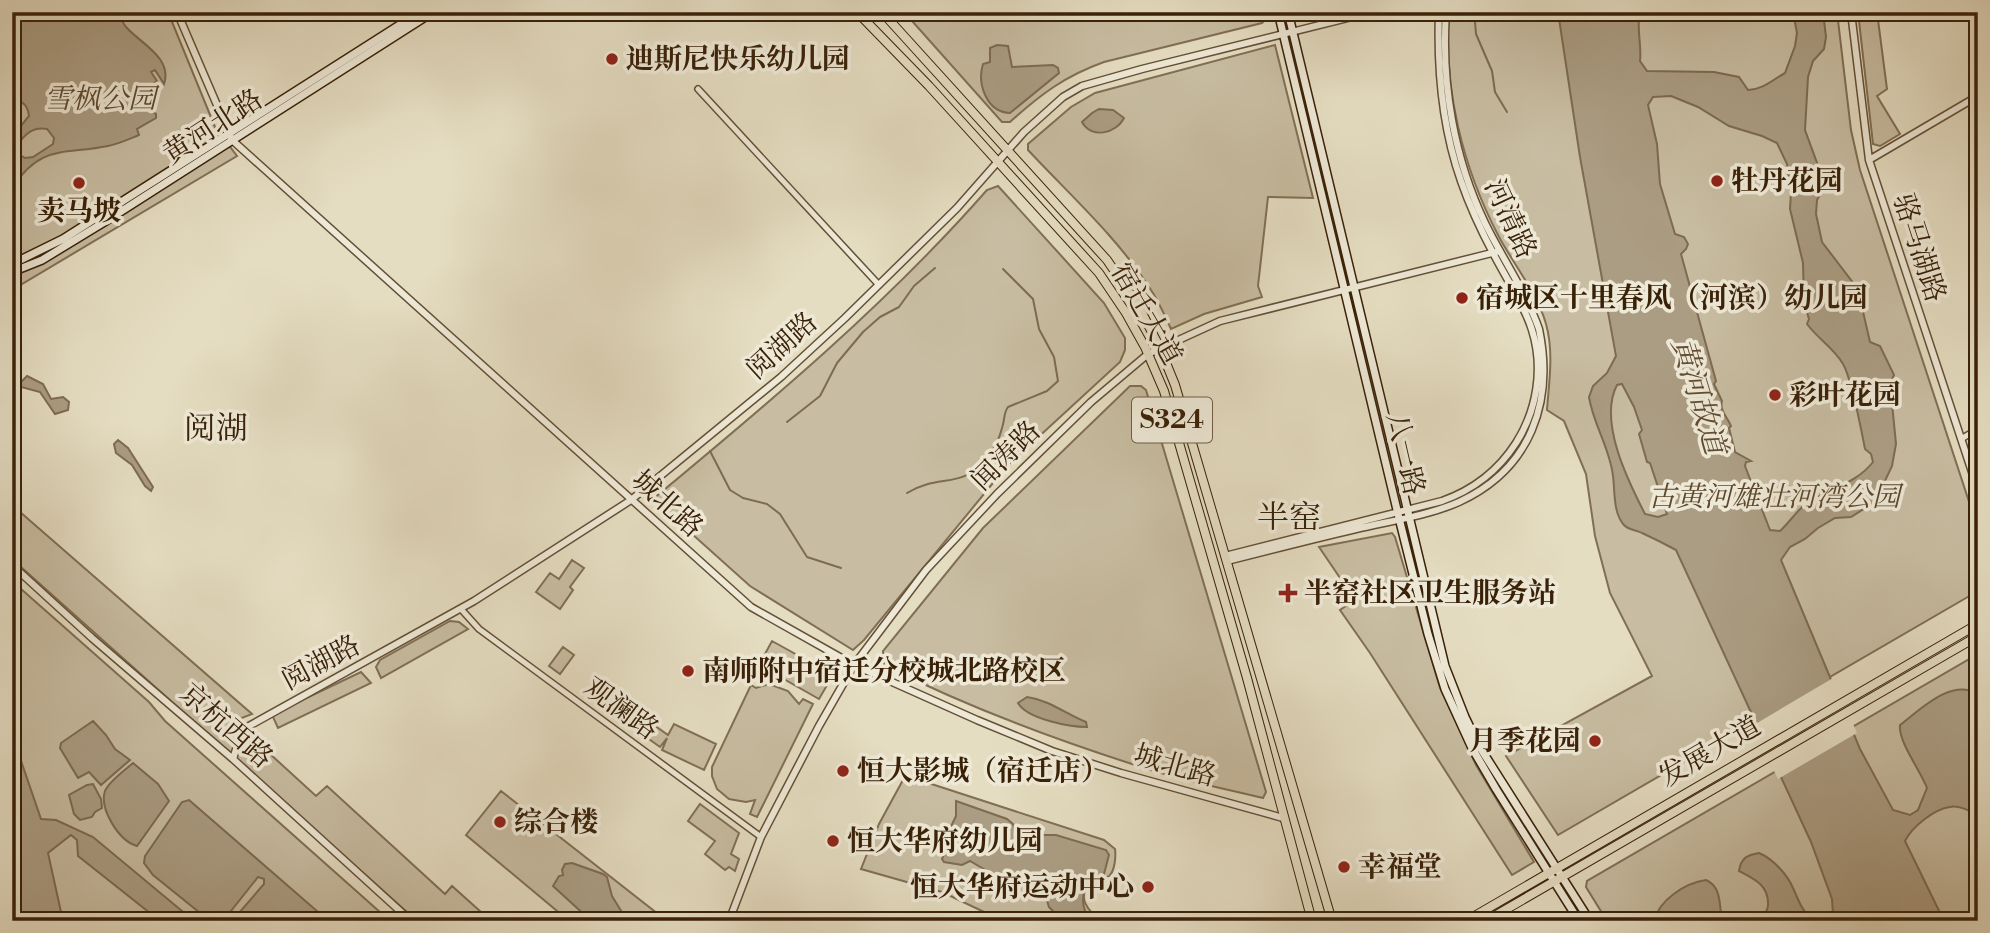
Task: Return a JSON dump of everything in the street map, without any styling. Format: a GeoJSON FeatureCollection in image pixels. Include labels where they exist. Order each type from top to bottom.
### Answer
{"type":"FeatureCollection","features":[{"type":"Feature","properties":{"kind":"main road","name":"黄河北路"},"geometry":{"type":"LineString","coordinates":[[12,272],[61,249],[420,12]]}},
{"type":"Feature","properties":{"kind":"main road","name":"黄河北路"},"geometry":{"type":"LineString","coordinates":[[12,264],[30,258],[63,239],[433,12]]}},
{"type":"Feature","properties":{"kind":"main road","name":"宿迁大道"},"geometry":{"type":"LineString","coordinates":[[857,12],[1099,273],[1126,313],[1148,354],[1164,391],[1247,678],[1312,921]]}},
{"type":"Feature","properties":{"kind":"main road","name":"宿迁大道"},"geometry":{"type":"LineString","coordinates":[[882,12],[1107,260],[1139,307],[1160,348],[1175,386],[1332,921]]}},
{"type":"Feature","properties":{"kind":"main road","name":"八一路"},"geometry":{"type":"LineString","coordinates":[[1278,12],[1428,634],[1454,709],[1491,782],[1579,921]]}},
{"type":"Feature","properties":{"kind":"main road","name":"八一路"},"geometry":{"type":"LineString","coordinates":[[1288,12],[1446,666],[1479,746],[1590,921]]}},
{"type":"Feature","properties":{"kind":"main road","name":"发展大道"},"geometry":{"type":"LineString","coordinates":[[1486,921],[1854,695],[1978,624]]}},
{"type":"Feature","properties":{"kind":"main road","name":"发展大道"},"geometry":{"type":"LineString","coordinates":[[1466,921],[1548,872],[1861,703],[1978,636]]}},
{"type":"Feature","properties":{"kind":"street","name":"城北路"},"geometry":{"type":"LineString","coordinates":[[177,12],[230,137],[751,607],[854,665],[1052,751],[1283,818]]}},
{"type":"Feature","properties":{"kind":"street","name":"阅湖路"},"geometry":{"type":"LineString","coordinates":[[233,759],[238,743],[249,726],[461,609],[631,500],[781,377],[957,208],[1008,150],[1063,97],[1082,86],[1372,12]]}},
{"type":"Feature","properties":{"kind":"street","name":"河清路"},"geometry":{"type":"LineString","coordinates":[[1226,558],[1459,502],[1497,477],[1516,457],[1531,435],[1539,415],[1543,400],[1544,375],[1539,329],[1463,187],[1447,127],[1438,63],[1439,12]]}},
{"type":"Feature","properties":{"kind":"street","name":"河清路"},"geometry":{"type":"LineString","coordinates":[[1446,12],[1447,76],[1458,144],[1472,192],[1497,252]]}},
{"type":"Feature","properties":{"kind":"street","name":"骆马湖路"},"geometry":{"type":"LineString","coordinates":[[1851,12],[1869,160],[1978,490]]}},
{"type":"Feature","properties":{"kind":"street"},"geometry":{"type":"LineString","coordinates":[[698,89],[878,285]]}},
{"type":"Feature","properties":{"kind":"street"},"geometry":{"type":"LineString","coordinates":[[1869,160],[1978,96]]}},
{"type":"Feature","properties":{"kind":"street","name":"闻涛路"},"geometry":{"type":"LineString","coordinates":[[729,921],[761,837],[818,726],[854,665],[926,570],[997,494],[1091,402],[1148,354],[1220,321],[1497,252]]}},
{"type":"Feature","properties":{"kind":"street"},"geometry":{"type":"LineString","coordinates":[[1961,439],[1978,429]]}},
{"type":"Feature","properties":{"kind":"street","name":"京杭西路"},"geometry":{"type":"LineString","coordinates":[[12,565],[233,759],[411,921]]}},
{"type":"Feature","properties":{"kind":"street","name":"观澜路"},"geometry":{"type":"LineString","coordinates":[[461,609],[471,622],[489,637],[761,837]]}},
{"type":"Feature","properties":{"kind":"green space","name":"雪枫公园"},"geometry":{"type":"Polygon","coordinates":[[[12,12],[168,12],[215,127],[237,156],[12,290],[12,12]]]}},
{"type":"Feature","properties":{"kind":"green space"},"geometry":{"type":"Polygon","coordinates":[[[904,12],[1264,12],[1266,19],[1262,23],[1090,67],[1043,94],[1010,122],[1002,122],[904,12]]]}},
{"type":"Feature","properties":{"kind":"green space","name":"古黄河雄壮河湾公园"},"geometry":{"type":"Polygon","coordinates":[[[1449,12],[1837,12],[1851,130],[1860,170],[1978,529],[1978,591],[1558,835],[1506,756],[1652,676],[1610,593],[1595,536],[1586,474],[1564,421],[1547,410],[1550,345],[1542,312],[1498,235],[1466,155],[1458,127],[1449,69],[1449,12]]]}},
{"type":"Feature","properties":{"kind":"green space"},"geometry":{"type":"Polygon","coordinates":[[[1858,12],[1877,12],[1887,89],[1877,96],[1900,134],[1880,146],[1873,144],[1858,12]]]}},
{"type":"Feature","properties":{"kind":"green space"},"geometry":{"type":"Polygon","coordinates":[[[1275,45],[1313,198],[1268,197],[1258,286],[1262,297],[1204,314],[1171,329],[1138,271],[1093,217],[1028,150],[1028,144],[1071,107],[1095,93],[1275,45]]]}},
{"type":"Feature","properties":{"kind":"green space"},"geometry":{"type":"Polygon","coordinates":[[[998,186],[1104,303],[1125,338],[1125,350],[1120,362],[1007,466],[853,650],[750,586],[653,499],[868,313],[987,190],[998,186]]]}},
{"type":"Feature","properties":{"kind":"green space"},"geometry":{"type":"Polygon","coordinates":[[[1130,386],[1141,386],[1146,390],[1266,792],[1263,798],[1167,775],[1085,748],[983,710],[884,665],[883,651],[983,528],[1130,386]]]}},
{"type":"Feature","properties":{"kind":"green space"},"geometry":{"type":"Polygon","coordinates":[[[12,505],[252,714],[234,721],[316,796],[327,786],[445,894],[452,886],[491,921],[417,921],[12,559],[12,505]]]}},
{"type":"Feature","properties":{"kind":"green space"},"geometry":{"type":"Polygon","coordinates":[[[1392,533],[1440,688],[1476,765],[1534,862],[1512,875],[1340,610],[1355,600],[1319,547],[1392,533]]]}},
{"type":"Feature","properties":{"kind":"green space"},"geometry":{"type":"Polygon","coordinates":[[[572,560],[584,568],[570,587],[573,590],[560,609],[536,592],[550,573],[559,579],[572,560]]]}},
{"type":"Feature","properties":{"kind":"green space"},"geometry":{"type":"Polygon","coordinates":[[[12,581],[149,702],[165,721],[390,921],[12,921],[12,581]]]}},
{"type":"Feature","properties":{"kind":"green space"},"geometry":{"type":"Polygon","coordinates":[[[450,621],[459,622],[468,629],[381,678],[376,667],[380,660],[450,621]]]}},
{"type":"Feature","properties":{"kind":"green space"},"geometry":{"type":"Polygon","coordinates":[[[772,641],[833,675],[819,699],[759,665],[772,641]]]}},
{"type":"Feature","properties":{"kind":"green space"},"geometry":{"type":"Polygon","coordinates":[[[563,647],[574,655],[560,674],[549,666],[563,647]]]}},
{"type":"Feature","properties":{"kind":"green space"},"geometry":{"type":"Polygon","coordinates":[[[1978,654],[1978,921],[1607,921],[1586,887],[1587,881],[1978,654]]]}},
{"type":"Feature","properties":{"kind":"green space"},"geometry":{"type":"Polygon","coordinates":[[[361,672],[371,683],[278,728],[273,717],[277,712],[361,672]]]}},
{"type":"Feature","properties":{"kind":"green space"},"geometry":{"type":"Polygon","coordinates":[[[769,684],[788,691],[799,704],[803,699],[813,704],[757,817],[750,814],[755,800],[746,802],[729,799],[717,789],[712,767],[751,685],[756,688],[769,684]]]}},
{"type":"Feature","properties":{"kind":"green space"},"geometry":{"type":"Polygon","coordinates":[[[647,720],[668,735],[674,724],[716,744],[704,770],[662,750],[667,738],[660,747],[639,732],[647,720]]]}},
{"type":"Feature","properties":{"kind":"green space"},"geometry":{"type":"Polygon","coordinates":[[[913,778],[1104,840],[1115,849],[1113,871],[1109,876],[1087,887],[1084,898],[1088,909],[1104,921],[1003,921],[942,892],[861,869],[879,824],[903,780],[913,778]]]}},
{"type":"Feature","properties":{"kind":"green space"},"geometry":{"type":"Polygon","coordinates":[[[501,791],[667,921],[569,921],[466,835],[501,791]]]}},
{"type":"Feature","properties":{"kind":"green space"},"geometry":{"type":"Polygon","coordinates":[[[700,804],[739,833],[731,854],[739,859],[735,871],[729,867],[725,870],[705,854],[715,841],[688,821],[700,804]]]}},
{"type":"Feature","properties":{"kind":"water"},"geometry":{"type":"Polygon","coordinates":[[[12,12],[118,12],[126,27],[154,52],[164,66],[164,84],[155,70],[151,72],[157,81],[151,85],[154,95],[146,107],[156,114],[156,118],[137,129],[139,135],[120,143],[43,158],[33,164],[12,188],[12,143],[25,158],[33,157],[53,144],[54,138],[47,129],[32,131],[20,141],[12,137],[29,116],[25,105],[12,93],[12,12]]]}},
{"type":"Feature","properties":{"kind":"water","name":"黄河故道"},"geometry":{"type":"Polygon","coordinates":[[[1558,12],[1640,12],[1640,61],[1647,71],[1714,72],[1739,77],[1748,90],[1763,86],[1785,73],[1797,33],[1793,12],[1823,12],[1826,37],[1824,49],[1813,61],[1808,77],[1805,130],[1820,171],[1821,193],[1817,200],[1816,214],[1822,242],[1854,284],[1870,342],[1880,346],[1894,375],[1890,383],[1896,444],[1892,466],[1875,502],[1851,517],[1835,518],[1818,528],[1790,547],[1781,560],[1860,749],[1893,810],[1910,815],[1918,810],[1927,788],[1906,748],[1900,725],[1927,704],[1947,693],[1968,690],[1978,694],[1978,815],[1957,807],[1944,808],[1924,820],[1905,841],[1944,921],[1825,921],[1833,915],[1832,899],[1811,842],[1676,550],[1628,528],[1620,519],[1611,466],[1589,397],[1593,386],[1607,373],[1616,356],[1580,157],[1558,12]],[[1671,96],[1653,97],[1648,105],[1657,144],[1660,184],[1675,234],[1684,237],[1688,244],[1681,254],[1716,381],[1714,384],[1731,426],[1729,428],[1735,452],[1751,461],[1746,462],[1745,466],[1770,530],[1780,531],[1807,503],[1859,476],[1873,462],[1871,454],[1865,449],[1853,392],[1843,364],[1807,324],[1809,319],[1804,302],[1803,263],[1790,209],[1791,192],[1787,164],[1777,143],[1729,126],[1698,107],[1671,96]],[[1622,384],[1617,385],[1612,400],[1613,433],[1624,468],[1645,514],[1658,517],[1667,514],[1650,463],[1647,462],[1639,434],[1642,430],[1622,384]]]}},
{"type":"Feature","properties":{"kind":"water"},"geometry":{"type":"Polygon","coordinates":[[[997,45],[1008,46],[1012,67],[1053,65],[1058,68],[1059,73],[1010,113],[995,108],[989,102],[981,80],[983,64],[990,62],[990,48],[997,45]]]}},
{"type":"Feature","properties":{"kind":"water"},"geometry":{"type":"Polygon","coordinates":[[[1099,109],[1113,110],[1124,118],[1110,131],[1091,131],[1082,122],[1099,109]]]}},
{"type":"Feature","properties":{"kind":"water"},"geometry":{"type":"Polygon","coordinates":[[[27,376],[43,384],[51,399],[63,397],[69,402],[68,410],[55,414],[40,392],[21,387],[20,383],[27,376]]]}},
{"type":"Feature","properties":{"kind":"water"},"geometry":{"type":"Polygon","coordinates":[[[118,440],[128,448],[153,487],[151,491],[132,465],[116,453],[114,444],[118,440]]]}},
{"type":"Feature","properties":{"kind":"water"},"geometry":{"type":"Polygon","coordinates":[[[1027,697],[1050,704],[1086,722],[1087,727],[1060,724],[1030,714],[1018,703],[1027,697]]]}},
{"type":"Feature","properties":{"kind":"water"},"geometry":{"type":"Polygon","coordinates":[[[93,721],[115,749],[130,760],[101,785],[89,772],[78,778],[60,748],[61,743],[93,721]]]}},
{"type":"Feature","properties":{"kind":"water"},"geometry":{"type":"Polygon","coordinates":[[[12,742],[41,819],[56,820],[93,837],[194,921],[160,921],[78,856],[77,840],[71,835],[48,853],[63,921],[12,921],[12,742]]]}},
{"type":"Feature","properties":{"kind":"water"},"geometry":{"type":"Polygon","coordinates":[[[133,763],[158,784],[169,801],[137,846],[117,831],[108,815],[104,798],[110,783],[133,763]]]}},
{"type":"Feature","properties":{"kind":"water"},"geometry":{"type":"Polygon","coordinates":[[[93,784],[101,799],[102,808],[92,817],[80,820],[74,814],[69,795],[93,784]]]}},
{"type":"Feature","properties":{"kind":"water"},"geometry":{"type":"Polygon","coordinates":[[[189,800],[325,918],[324,921],[232,921],[264,884],[264,879],[258,877],[223,921],[210,921],[153,875],[144,863],[145,856],[182,802],[189,800]]]}},
{"type":"Feature","properties":{"kind":"water"},"geometry":{"type":"Polygon","coordinates":[[[956,801],[1007,819],[1020,835],[1056,835],[1106,850],[1109,855],[1104,874],[1091,882],[1084,893],[1084,907],[1091,921],[1062,921],[1049,907],[1045,894],[1057,884],[1052,878],[1044,884],[1049,889],[1044,892],[1042,889],[1020,883],[1010,889],[1001,881],[993,883],[992,874],[970,861],[962,865],[944,862],[942,859],[947,847],[944,841],[956,816],[956,801]]]}},
{"type":"Feature","properties":{"kind":"water"},"geometry":{"type":"Polygon","coordinates":[[[1759,853],[1783,872],[1804,910],[1814,921],[1762,921],[1768,907],[1766,892],[1760,884],[1739,871],[1745,858],[1759,853]]]}},
{"type":"Feature","properties":{"kind":"water"},"geometry":{"type":"Polygon","coordinates":[[[572,863],[607,877],[612,896],[623,914],[643,921],[589,919],[553,886],[559,876],[563,875],[565,864],[572,863]]]}},
{"type":"Feature","properties":{"kind":"water"},"geometry":{"type":"Polygon","coordinates":[[[1706,880],[1717,892],[1722,921],[1654,921],[1661,906],[1674,894],[1706,880]]]}},
{"type":"Feature","properties":{"kind":"pier"},"geometry":{"type":"Polygon","coordinates":[[[1833,678],[1857,733],[1778,779],[1752,726],[1833,678]]]}},
{"type":"Feature","properties":{"kind":"waterway"},"geometry":{"type":"LineString","coordinates":[[1479,12],[1475,22],[1476,34],[1492,71],[1495,92],[1507,112]]}},
{"type":"Feature","properties":{"kind":"waterway"},"geometry":{"type":"LineString","coordinates":[[787,422],[820,396],[837,363],[863,332],[880,317],[899,307],[914,286],[935,268]]}},
{"type":"Feature","properties":{"kind":"waterway"},"geometry":{"type":"LineString","coordinates":[[907,493],[931,483],[961,478],[980,466],[994,448],[1008,407],[1047,391],[1058,381],[1054,357],[1039,329],[1033,299],[1003,269]]}},
{"type":"Feature","properties":{"kind":"waterway"},"geometry":{"type":"LineString","coordinates":[[710,451],[730,490],[743,498],[767,504],[780,514],[807,557],[841,568]]}},
{"type":"Feature","properties":{"kind":"place","name":"迪斯尼快乐幼儿园"},"geometry":{"type":"Point","coordinates":[612,59]}},
{"type":"Feature","properties":{"kind":"place","name":"牡丹花园"},"geometry":{"type":"Point","coordinates":[1717,181]}},
{"type":"Feature","properties":{"kind":"place","name":"卖马坡"},"geometry":{"type":"Point","coordinates":[79,183]}},
{"type":"Feature","properties":{"kind":"place","name":"宿城区十里春风（河滨）幼儿园"},"geometry":{"type":"Point","coordinates":[1462,298]}},
{"type":"Feature","properties":{"kind":"place","name":"彩叶花园"},"geometry":{"type":"Point","coordinates":[1775,395]}},
{"type":"Feature","properties":{"kind":"place","name":"半窑社区卫生服务站"},"geometry":{"type":"Point","coordinates":[1288,593]}},
{"type":"Feature","properties":{"kind":"place","name":"南师附中宿迁分校城北路校区"},"geometry":{"type":"Point","coordinates":[688,671]}},
{"type":"Feature","properties":{"kind":"place","name":"月季花园"},"geometry":{"type":"Point","coordinates":[1595,741]}},
{"type":"Feature","properties":{"kind":"place","name":"恒大影城（宿迁店）"},"geometry":{"type":"Point","coordinates":[843,771]}},
{"type":"Feature","properties":{"kind":"place","name":"综合楼"},"geometry":{"type":"Point","coordinates":[500,822]}},
{"type":"Feature","properties":{"kind":"place","name":"恒大华府幼儿园"},"geometry":{"type":"Point","coordinates":[833,841]}},
{"type":"Feature","properties":{"kind":"place","name":"幸福堂"},"geometry":{"type":"Point","coordinates":[1344,867]}},
{"type":"Feature","properties":{"kind":"place","name":"恒大华府运动中心"},"geometry":{"type":"Point","coordinates":[1148,887]}},
{"type":"Feature","properties":{"kind":"district","name":"阅湖"},"geometry":{"type":"Point","coordinates":[216,429]}},
{"type":"Feature","properties":{"kind":"district","name":"半窑"},"geometry":{"type":"Point","coordinates":[1289,518]}}]}
